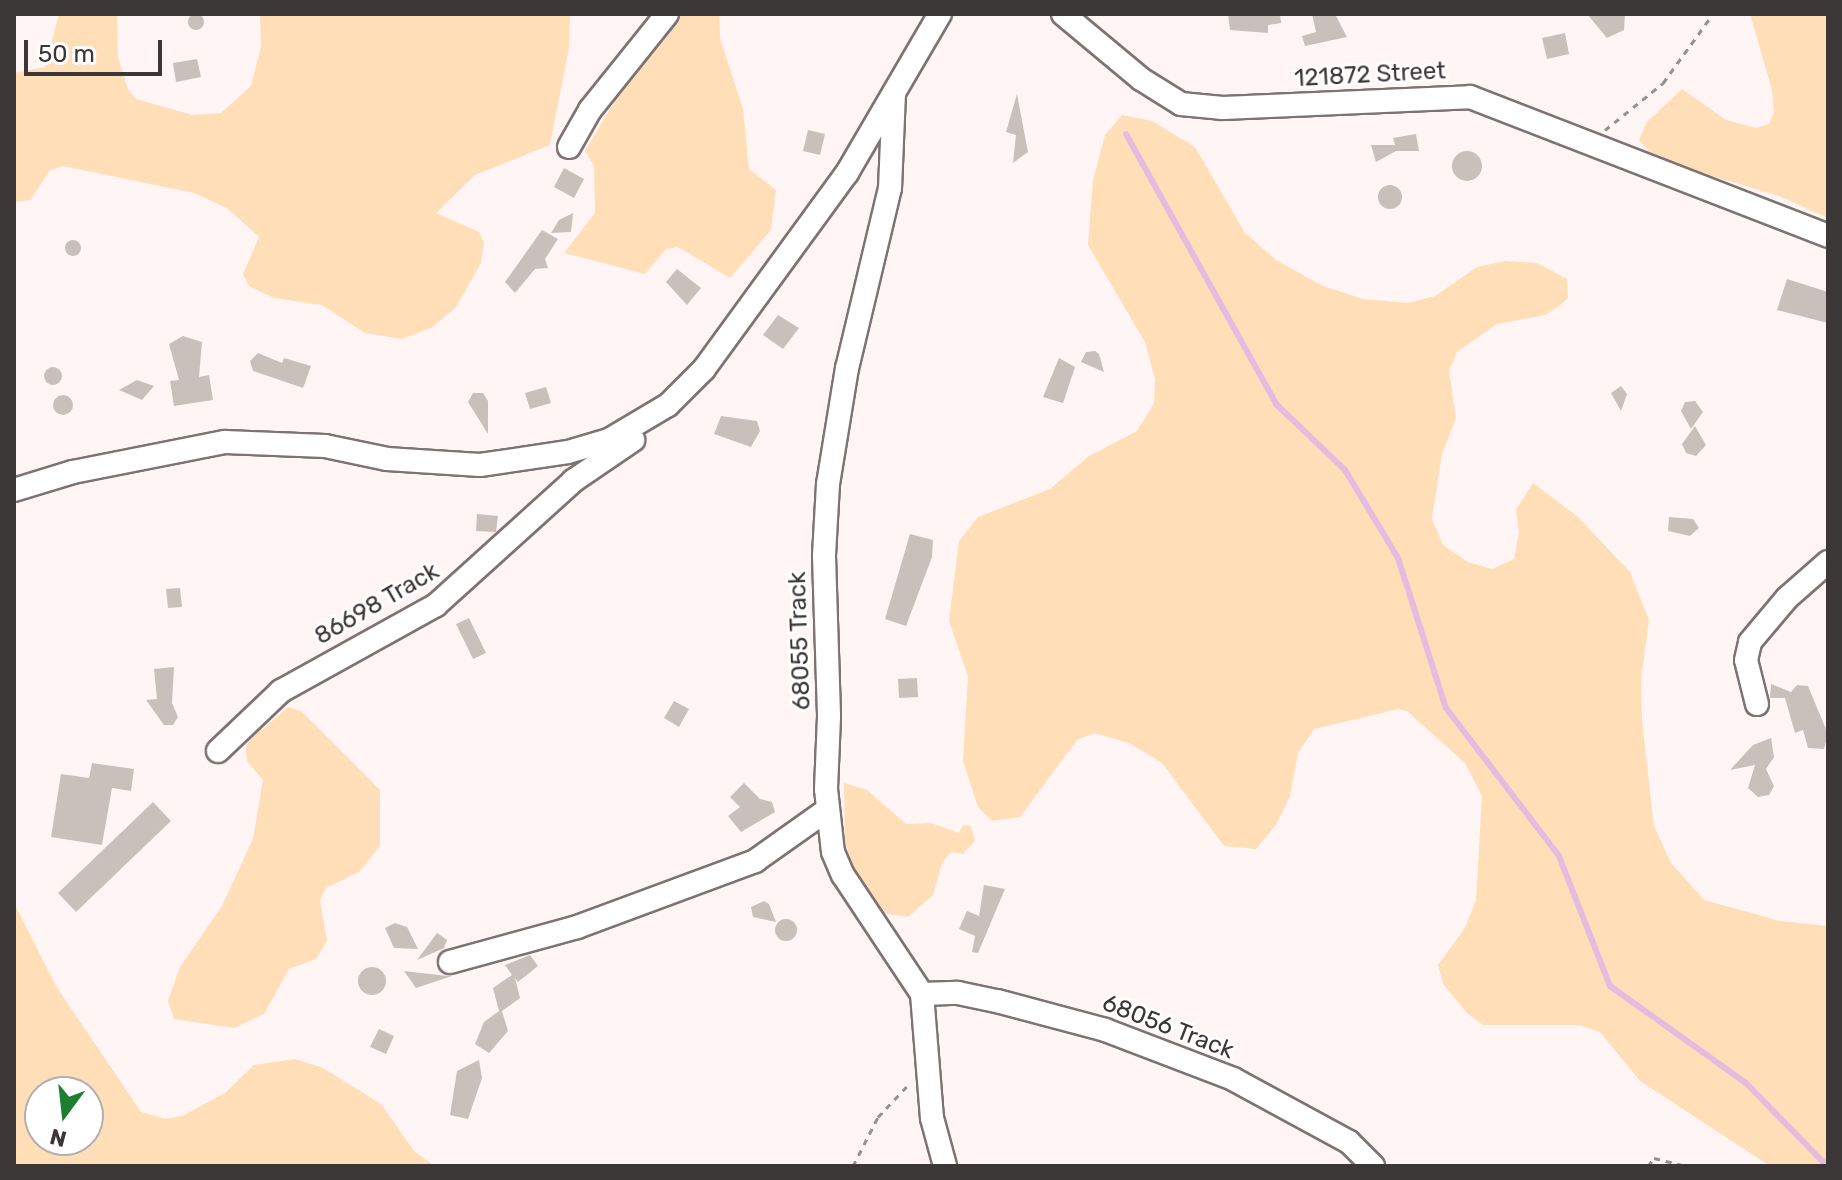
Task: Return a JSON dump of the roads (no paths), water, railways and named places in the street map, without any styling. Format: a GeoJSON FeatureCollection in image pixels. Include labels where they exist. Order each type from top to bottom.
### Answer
{"type":"FeatureCollection","features":[{"type":"Feature","properties":{"kind":"street"},"geometry":{"type":"LineString","coordinates":[[569,147],[590,110],[667,14]]}},
{"type":"Feature","properties":{"kind":"street"},"geometry":{"type":"LineString","coordinates":[[14,490],[73,472],[225,442],[325,446],[387,459],[480,465],[568,452],[609,440],[668,405],[704,369],[813,222],[940,14]]}},
{"type":"Feature","properties":{"kind":"street","name":"121872 Street"},"geometry":{"type":"LineString","coordinates":[[1063,14],[1164,97],[1198,109],[1470,97],[1692,187],[1770,209],[1828,236]]}},
{"type":"Feature","properties":{"kind":"street","name":"68055 Track"},"geometry":{"type":"LineString","coordinates":[[894,92],[890,188],[847,368],[828,484],[824,556],[827,810],[833,852],[843,875],[922,994],[928,1015],[925,1065],[945,1166]]}},
{"type":"Feature","properties":{"kind":"street","name":"86698 Track"},"geometry":{"type":"LineString","coordinates":[[218,751],[281,691],[436,605],[573,481],[631,442],[668,405]]}},
{"type":"Feature","properties":{"kind":"street"},"geometry":{"type":"LineString","coordinates":[[1757,704],[1746,660],[1750,642],[1787,598],[1828,562]]}},
{"type":"Feature","properties":{"kind":"street"},"geometry":{"type":"LineString","coordinates":[[450,962],[577,927],[755,861],[827,810]]}},
{"type":"Feature","properties":{"kind":"street","name":"68056 Track"},"geometry":{"type":"LineString","coordinates":[[922,994],[958,993],[1105,1030],[1233,1079],[1349,1142],[1373,1166]]}},
{"type":"Feature","properties":{"kind":"waterway"},"geometry":{"type":"LineString","coordinates":[[1126,134],[1276,404],[1345,470],[1398,558],[1446,708],[1559,856],[1610,986],[1746,1083],[1827,1166]]}}]}
